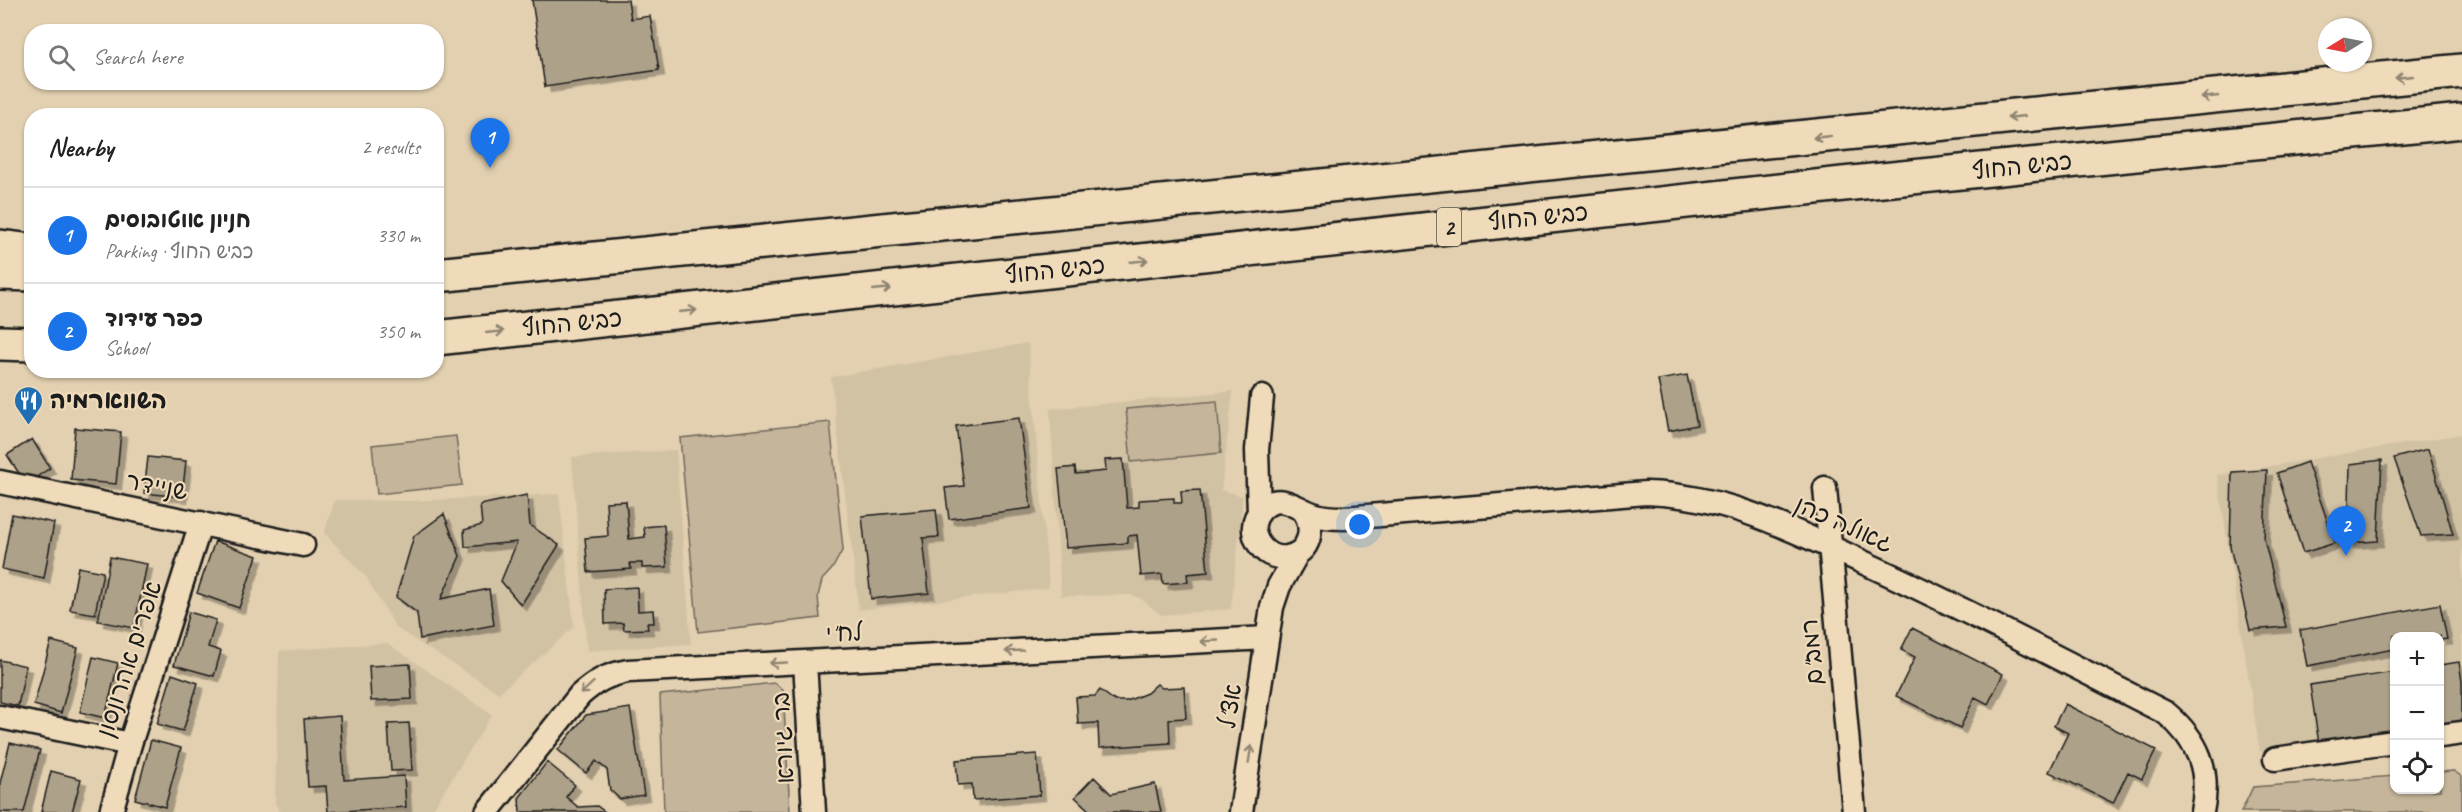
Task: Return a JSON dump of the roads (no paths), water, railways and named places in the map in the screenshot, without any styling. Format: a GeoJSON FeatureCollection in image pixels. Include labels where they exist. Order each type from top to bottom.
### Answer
{"type":"FeatureCollection","features":[{"type":"Feature","properties":{"kind":"highway","name":"כביש החוף"},"geometry":{"type":"LineString","coordinates":[[444,274],[2462,71]]}},
{"type":"Feature","properties":{"kind":"highway","name":"כביש החוף"},"geometry":{"type":"LineString","coordinates":[[444,337],[1844,184],[2462,121]]}},
{"type":"Feature","properties":{"kind":"highway"},"geometry":{"type":"LineString","coordinates":[[0,247],[24,249]]}},
{"type":"Feature","properties":{"kind":"highway"},"geometry":{"type":"LineString","coordinates":[[0,273],[24,274]]}},
{"type":"Feature","properties":{"kind":"highway"},"geometry":{"type":"LineString","coordinates":[[0,343],[24,344]]}},
{"type":"Feature","properties":{"kind":"street"},"geometry":{"type":"LineString","coordinates":[[1258,469],[1270,487],[1308,517],[1310,536],[1302,549],[1282,558],[1273,556],[1258,544],[1254,526],[1259,513],[1257,450],[1262,397]]}},
{"type":"Feature","properties":{"kind":"street","name":"שניידר"},"geometry":{"type":"LineString","coordinates":[[0,482],[303,545]]}},
{"type":"Feature","properties":{"kind":"street","name":"רמב\"ם"},"geometry":{"type":"LineString","coordinates":[[1825,488],[1854,812]]}},
{"type":"Feature","properties":{"kind":"street","name":"גאולה כהן"},"geometry":{"type":"LineString","coordinates":[[1295,505],[1330,518],[1618,494],[1670,494],[1738,508],[1927,591],[2166,713],[2184,728],[2197,749],[2204,773],[2205,799],[2202,812]]}},
{"type":"Feature","properties":{"kind":"street"},"geometry":{"type":"LineString","coordinates":[[1259,513],[1269,504],[1295,505]]}},
{"type":"Feature","properties":{"kind":"street","name":"גאולה כהן"},"geometry":{"type":"LineString","coordinates":[[1302,549],[1336,526],[1360,517]]}},
{"type":"Feature","properties":{"kind":"street","name":"אפרים אהרונסון"},"geometry":{"type":"LineString","coordinates":[[111,812],[130,744],[201,523]]}},
{"type":"Feature","properties":{"kind":"street","name":"אצ\"ל"},"geometry":{"type":"LineString","coordinates":[[1258,544],[1268,575],[1272,607]]}},
{"type":"Feature","properties":{"kind":"street","name":"אצ\"ל"},"geometry":{"type":"LineString","coordinates":[[1241,812],[1272,607],[1279,586],[1302,549]]}},
{"type":"Feature","properties":{"kind":"street","name":"לח\"י"},"geometry":{"type":"LineString","coordinates":[[487,812],[580,695],[597,680],[628,671],[1267,638]]}},
{"type":"Feature","properties":{"kind":"street","name":"בר גיורא"},"geometry":{"type":"LineString","coordinates":[[806,662],[814,812]]}},
{"type":"Feature","properties":{"kind":"street"},"geometry":{"type":"LineString","coordinates":[[0,717],[130,744]]}},
{"type":"Feature","properties":{"kind":"street"},"geometry":{"type":"LineString","coordinates":[[2444,735],[2462,733]]}},
{"type":"Feature","properties":{"kind":"street"},"geometry":{"type":"LineString","coordinates":[[2275,759],[2390,743]]}},
{"type":"Feature","properties":{"kind":"place","name":"חניון אוטובוסים"},"geometry":{"type":"Point","coordinates":[490,168]}},
{"type":"Feature","properties":{"kind":"place","name":"השווארמיה"},"geometry":{"type":"Point","coordinates":[29,426]}},
{"type":"Feature","properties":{"kind":"place","name":"כפר עידוד"},"geometry":{"type":"Point","coordinates":[2346,556]}}]}
